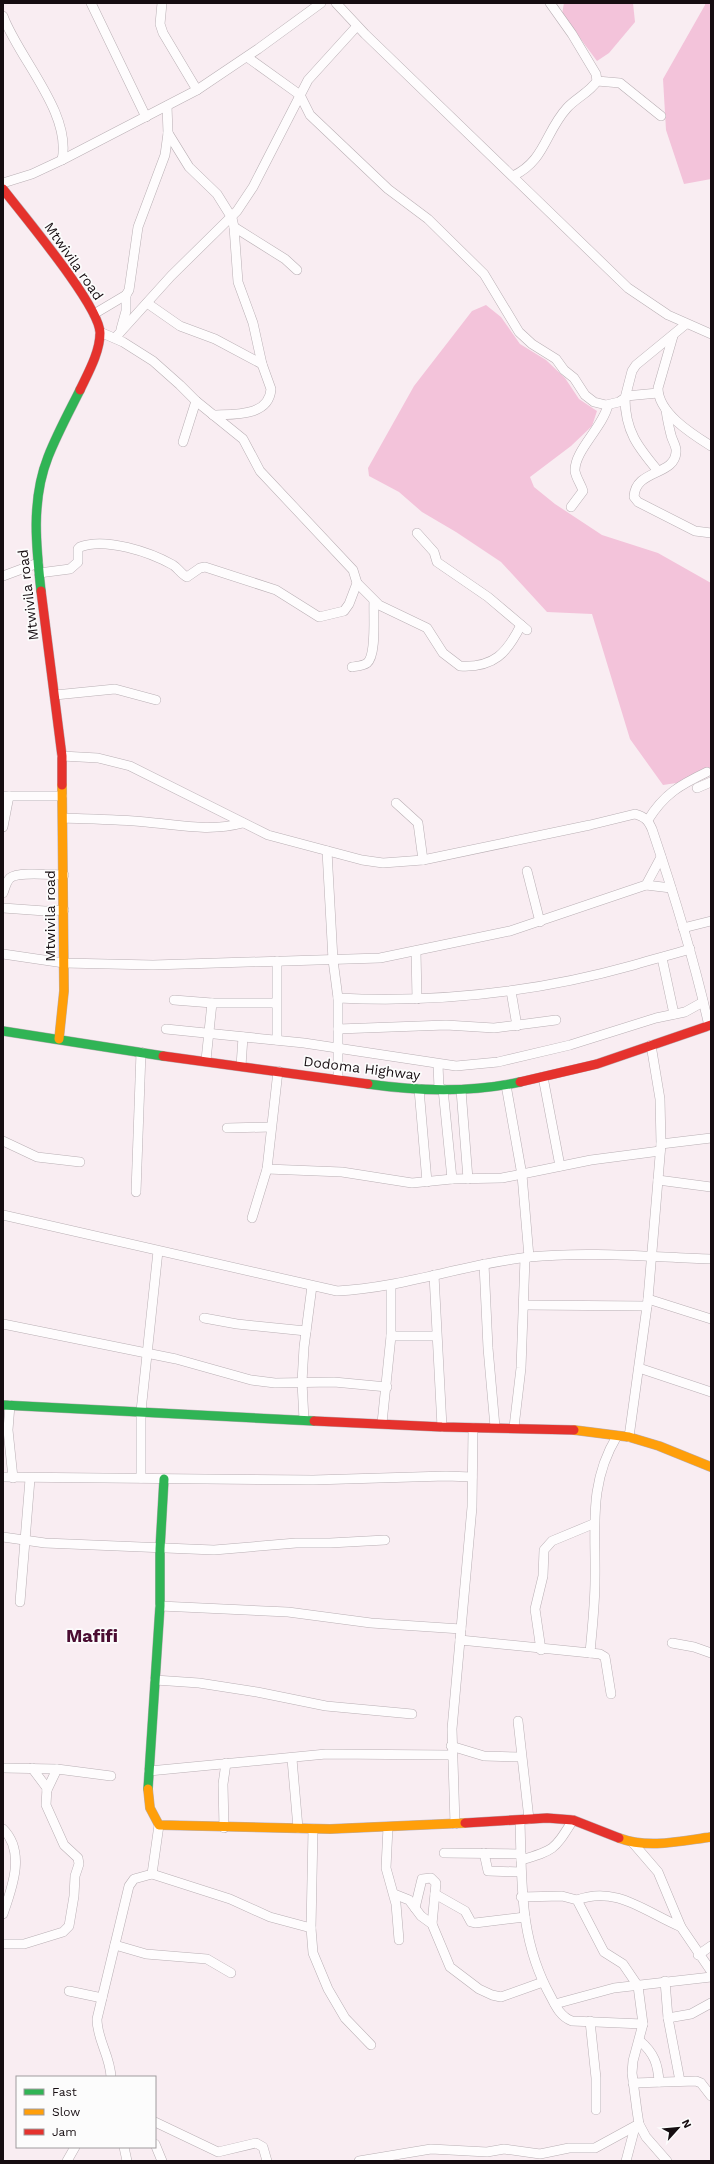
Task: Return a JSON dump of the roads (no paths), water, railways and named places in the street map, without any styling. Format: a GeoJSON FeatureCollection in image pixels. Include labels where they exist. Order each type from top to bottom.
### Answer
{"type":"FeatureCollection","features":[{"type":"Feature","properties":{"kind":"main road","name":"Mtwivila road"},"geometry":{"type":"LineString","coordinates":[[3,189],[73,280],[94,314],[100,332],[94,360],[48,457],[40,485],[35,528],[39,573],[62,756],[64,991],[59,1039]]}},
{"type":"Feature","properties":{"kind":"main road","name":"Dodoma Highway"},"geometry":{"type":"LineString","coordinates":[[3,1031],[141,1052],[338,1079],[419,1089],[461,1090],[506,1085],[597,1064],[710,1026]]}},
{"type":"Feature","properties":{"kind":"main road"},"geometry":{"type":"LineString","coordinates":[[7,1405],[442,1427],[564,1429],[629,1437],[659,1446],[711,1467]]}},
{"type":"Feature","properties":{"kind":"main road"},"geometry":{"type":"LineString","coordinates":[[164,1479],[160,1549],[160,1606],[148,1772],[148,1804],[153,1818],[159,1825],[224,1828],[313,1829],[525,1820],[573,1820],[633,1843],[666,1843],[710,1837]]}},
{"type":"Feature","properties":{"kind":"street"},"geometry":{"type":"LineString","coordinates":[[90,3],[146,117]]}},
{"type":"Feature","properties":{"kind":"street"},"geometry":{"type":"LineString","coordinates":[[162,3],[160,24],[163,33],[197,90]]}},
{"type":"Feature","properties":{"kind":"street"},"geometry":{"type":"LineString","coordinates":[[303,16],[308,3]]}},
{"type":"Feature","properties":{"kind":"street"},"geometry":{"type":"LineString","coordinates":[[3,183],[32,174],[62,160],[197,90],[247,57],[321,3]]}},
{"type":"Feature","properties":{"kind":"street"},"geometry":{"type":"LineString","coordinates":[[336,3],[357,26],[628,288],[654,307],[686,324],[711,334]]}},
{"type":"Feature","properties":{"kind":"street"},"geometry":{"type":"LineString","coordinates":[[550,3],[572,34],[596,74],[597,81]]}},
{"type":"Feature","properties":{"kind":"street"},"geometry":{"type":"LineString","coordinates":[[4,22],[54,112],[64,138],[62,160]]}},
{"type":"Feature","properties":{"kind":"street"},"geometry":{"type":"LineString","coordinates":[[117,336],[192,254],[233,223],[300,95],[314,72],[357,26]]}},
{"type":"Feature","properties":{"kind":"street"},"geometry":{"type":"LineString","coordinates":[[247,57],[300,95],[310,115],[388,189],[428,219],[484,274],[523,337],[556,359],[564,370],[574,378],[582,392],[590,399],[608,405],[626,397],[658,393]]}},
{"type":"Feature","properties":{"kind":"street"},"geometry":{"type":"LineString","coordinates":[[513,176],[535,162],[558,119],[568,106],[597,81],[620,83],[660,116]]}},
{"type":"Feature","properties":{"kind":"street"},"geometry":{"type":"LineString","coordinates":[[117,336],[126,311],[126,295],[133,274],[138,227],[165,155],[168,133],[167,106]]}},
{"type":"Feature","properties":{"kind":"street"},"geometry":{"type":"LineString","coordinates":[[168,133],[189,167],[216,194],[233,223],[285,259],[297,270]]}},
{"type":"Feature","properties":{"kind":"street"},"geometry":{"type":"LineString","coordinates":[[213,416],[258,410],[271,392],[262,364],[253,323],[238,282],[233,223]]}},
{"type":"Feature","properties":{"kind":"street"},"geometry":{"type":"LineString","coordinates":[[94,314],[126,295]]}},
{"type":"Feature","properties":{"kind":"street"},"geometry":{"type":"LineString","coordinates":[[147,303],[180,326],[215,339],[262,364]]}},
{"type":"Feature","properties":{"kind":"street"},"geometry":{"type":"LineString","coordinates":[[658,471],[633,438],[628,426],[626,397],[632,371],[636,365],[686,324]]}},
{"type":"Feature","properties":{"kind":"street"},"geometry":{"type":"LineString","coordinates":[[39,573],[70,569],[78,562],[78,549],[80,546],[106,543],[163,560],[174,565],[187,577],[205,567],[261,584],[276,590],[319,617],[331,616],[344,611],[349,604],[357,583],[356,575],[346,560],[314,529],[260,470],[243,439],[213,416],[153,361],[117,336],[100,332]]}},
{"type":"Feature","properties":{"kind":"street"},"geometry":{"type":"LineString","coordinates":[[673,336],[658,393],[666,410],[676,453],[668,467],[651,473],[643,479],[635,491],[635,499],[695,531],[711,533]]}},
{"type":"Feature","properties":{"kind":"street"},"geometry":{"type":"LineString","coordinates":[[182,442],[196,401]]}},
{"type":"Feature","properties":{"kind":"street"},"geometry":{"type":"LineString","coordinates":[[571,507],[583,491],[576,473],[576,465],[585,444],[603,420],[608,405]]}},
{"type":"Feature","properties":{"kind":"street"},"geometry":{"type":"LineString","coordinates":[[666,410],[711,446]]}},
{"type":"Feature","properties":{"kind":"street"},"geometry":{"type":"LineString","coordinates":[[357,583],[379,605],[427,628],[443,652],[460,666],[482,665],[500,656],[511,646],[524,628],[488,597],[437,562],[434,552],[417,534]]}},
{"type":"Feature","properties":{"kind":"street"},"geometry":{"type":"LineString","coordinates":[[3,576],[38,563]]}},
{"type":"Feature","properties":{"kind":"street"},"geometry":{"type":"LineString","coordinates":[[352,667],[362,666],[371,658],[374,601]]}},
{"type":"Feature","properties":{"kind":"street"},"geometry":{"type":"LineString","coordinates":[[55,695],[115,689],[156,700]]}},
{"type":"Feature","properties":{"kind":"street"},"geometry":{"type":"LineString","coordinates":[[62,756],[98,758],[130,766],[268,835],[362,860],[383,862],[423,860],[590,825],[635,814],[648,820],[661,856],[690,949],[710,1026]]}},
{"type":"Feature","properties":{"kind":"street"},"geometry":{"type":"LineString","coordinates":[[648,820],[663,799],[672,791],[707,772]]}},
{"type":"Feature","properties":{"kind":"street"},"geometry":{"type":"LineString","coordinates":[[697,788],[711,782]]}},
{"type":"Feature","properties":{"kind":"street"},"geometry":{"type":"LineString","coordinates":[[3,827],[6,796],[62,796]]}},
{"type":"Feature","properties":{"kind":"street"},"geometry":{"type":"LineString","coordinates":[[396,804],[418,823],[423,860]]}},
{"type":"Feature","properties":{"kind":"street"},"geometry":{"type":"LineString","coordinates":[[63,818],[144,822],[207,829],[224,828],[243,823]]}},
{"type":"Feature","properties":{"kind":"street"},"geometry":{"type":"LineString","coordinates":[[327,851],[333,960],[338,998],[338,1079]]}},
{"type":"Feature","properties":{"kind":"street"},"geometry":{"type":"LineString","coordinates":[[646,885],[661,856]]}},
{"type":"Feature","properties":{"kind":"street"},"geometry":{"type":"LineString","coordinates":[[527,871],[540,922]]}},
{"type":"Feature","properties":{"kind":"street"},"geometry":{"type":"LineString","coordinates":[[3,893],[4,879],[32,874],[64,875]]}},
{"type":"Feature","properties":{"kind":"street"},"geometry":{"type":"LineString","coordinates":[[3,954],[64,963],[153,965],[380,958],[470,940],[540,922],[646,885],[671,888]]}},
{"type":"Feature","properties":{"kind":"street"},"geometry":{"type":"LineString","coordinates":[[3,908],[45,911],[64,910]]}},
{"type":"Feature","properties":{"kind":"street"},"geometry":{"type":"LineString","coordinates":[[683,928],[711,921]]}},
{"type":"Feature","properties":{"kind":"street"},"geometry":{"type":"LineString","coordinates":[[338,998],[418,999],[531,989],[662,958],[690,949]]}},
{"type":"Feature","properties":{"kind":"street"},"geometry":{"type":"LineString","coordinates":[[416,951],[418,999]]}},
{"type":"Feature","properties":{"kind":"street"},"geometry":{"type":"LineString","coordinates":[[662,958],[674,1014]]}},
{"type":"Feature","properties":{"kind":"street"},"geometry":{"type":"LineString","coordinates":[[277,961],[277,1040]]}},
{"type":"Feature","properties":{"kind":"street"},"geometry":{"type":"LineString","coordinates":[[511,991],[517,1026]]}},
{"type":"Feature","properties":{"kind":"street"},"geometry":{"type":"LineString","coordinates":[[174,1000],[212,1003],[276,1003]]}},
{"type":"Feature","properties":{"kind":"street"},"geometry":{"type":"LineString","coordinates":[[166,1029],[277,1040],[456,1066],[498,1062],[570,1045],[695,1008],[704,1002]]}},
{"type":"Feature","properties":{"kind":"street"},"geometry":{"type":"LineString","coordinates":[[206,1060],[212,1003]]}},
{"type":"Feature","properties":{"kind":"street"},"geometry":{"type":"LineString","coordinates":[[338,1029],[446,1025],[471,1028],[517,1026],[556,1020]]}},
{"type":"Feature","properties":{"kind":"street"},"geometry":{"type":"LineString","coordinates":[[240,1066],[243,1037]]}},
{"type":"Feature","properties":{"kind":"street"},"geometry":{"type":"LineString","coordinates":[[629,1437],[647,1303],[661,1148],[660,1098],[651,1045]]}},
{"type":"Feature","properties":{"kind":"street"},"geometry":{"type":"LineString","coordinates":[[136,1192],[141,1052]]}},
{"type":"Feature","properties":{"kind":"street"},"geometry":{"type":"LineString","coordinates":[[438,1064],[452,1179]]}},
{"type":"Feature","properties":{"kind":"street"},"geometry":{"type":"LineString","coordinates":[[252,1218],[267,1169],[270,1127],[278,1071]]}},
{"type":"Feature","properties":{"kind":"street"},"geometry":{"type":"LineString","coordinates":[[543,1076],[560,1166]]}},
{"type":"Feature","properties":{"kind":"street"},"geometry":{"type":"LineString","coordinates":[[506,1085],[522,1175],[527,1258],[519,1388],[514,1427]]}},
{"type":"Feature","properties":{"kind":"street"},"geometry":{"type":"LineString","coordinates":[[419,1089],[427,1182]]}},
{"type":"Feature","properties":{"kind":"street"},"geometry":{"type":"LineString","coordinates":[[461,1090],[468,1179]]}},
{"type":"Feature","properties":{"kind":"street"},"geometry":{"type":"LineString","coordinates":[[227,1128],[270,1127]]}},
{"type":"Feature","properties":{"kind":"street"},"geometry":{"type":"LineString","coordinates":[[267,1169],[342,1172],[412,1183],[452,1179],[502,1178],[711,1138]]}},
{"type":"Feature","properties":{"kind":"street"},"geometry":{"type":"LineString","coordinates":[[3,1141],[38,1157],[80,1162]]}},
{"type":"Feature","properties":{"kind":"street"},"geometry":{"type":"LineString","coordinates":[[658,1180],[711,1187]]}},
{"type":"Feature","properties":{"kind":"street"},"geometry":{"type":"LineString","coordinates":[[3,1215],[158,1251],[229,1265],[337,1291],[367,1290],[484,1264],[527,1258],[652,1255],[711,1259]]}},
{"type":"Feature","properties":{"kind":"street"},"geometry":{"type":"LineString","coordinates":[[141,1478],[141,1412],[158,1251]]}},
{"type":"Feature","properties":{"kind":"street"},"geometry":{"type":"LineString","coordinates":[[484,1264],[488,1348],[495,1427]]}},
{"type":"Feature","properties":{"kind":"street"},"geometry":{"type":"LineString","coordinates":[[434,1275],[436,1336],[441,1385],[442,1427]]}},
{"type":"Feature","properties":{"kind":"street"},"geometry":{"type":"LineString","coordinates":[[382,1423],[387,1387],[391,1336],[391,1285]]}},
{"type":"Feature","properties":{"kind":"street"},"geometry":{"type":"LineString","coordinates":[[304,1420],[302,1382],[306,1331],[312,1286]]}},
{"type":"Feature","properties":{"kind":"street"},"geometry":{"type":"LineString","coordinates":[[524,1305],[647,1303],[711,1319]]}},
{"type":"Feature","properties":{"kind":"street"},"geometry":{"type":"LineString","coordinates":[[204,1318],[237,1324],[306,1331]]}},
{"type":"Feature","properties":{"kind":"street"},"geometry":{"type":"LineString","coordinates":[[3,1324],[184,1361],[250,1380],[334,1382],[387,1387]]}},
{"type":"Feature","properties":{"kind":"street"},"geometry":{"type":"LineString","coordinates":[[391,1336],[436,1336]]}},
{"type":"Feature","properties":{"kind":"street"},"geometry":{"type":"LineString","coordinates":[[639,1368],[711,1392]]}},
{"type":"Feature","properties":{"kind":"street"},"geometry":{"type":"LineString","coordinates":[[7,1405],[13,1478]]}},
{"type":"Feature","properties":{"kind":"street"},"geometry":{"type":"LineString","coordinates":[[455,1824],[451,1751],[472,1507],[473,1428]]}},
{"type":"Feature","properties":{"kind":"street"},"geometry":{"type":"LineString","coordinates":[[590,1653],[595,1582],[593,1524],[599,1475],[603,1461],[617,1436]]}},
{"type":"Feature","properties":{"kind":"street"},"geometry":{"type":"LineString","coordinates":[[3,1477],[30,1479],[141,1478],[313,1480],[446,1476],[472,1478]]}},
{"type":"Feature","properties":{"kind":"street"},"geometry":{"type":"LineString","coordinates":[[20,1602],[30,1479]]}},
{"type":"Feature","properties":{"kind":"street"},"geometry":{"type":"LineString","coordinates":[[541,1650],[535,1609],[543,1576],[544,1550],[552,1541],[593,1524]]}},
{"type":"Feature","properties":{"kind":"street"},"geometry":{"type":"LineString","coordinates":[[3,1537],[25,1541],[160,1549],[230,1550],[296,1543],[330,1544],[385,1540]]}},
{"type":"Feature","properties":{"kind":"street"},"geometry":{"type":"LineString","coordinates":[[160,1606],[288,1612],[371,1623],[461,1629]]}},
{"type":"Feature","properties":{"kind":"street"},"geometry":{"type":"LineString","coordinates":[[460,1640],[541,1650],[600,1654],[605,1657],[611,1694]]}},
{"type":"Feature","properties":{"kind":"street"},"geometry":{"type":"LineString","coordinates":[[672,1642],[711,1653]]}},
{"type":"Feature","properties":{"kind":"street"},"geometry":{"type":"LineString","coordinates":[[154,1680],[199,1683],[257,1692],[326,1706],[412,1714]]}},
{"type":"Feature","properties":{"kind":"street"},"geometry":{"type":"LineString","coordinates":[[518,1721],[522,1757],[525,1820],[521,1857],[521,1897],[529,1946],[542,1982],[566,2019],[572,2022],[590,2021],[643,2024]]}},
{"type":"Feature","properties":{"kind":"street"},"geometry":{"type":"LineString","coordinates":[[148,1772],[326,1754],[451,1751],[484,1756],[522,1757]]}},
{"type":"Feature","properties":{"kind":"street"},"geometry":{"type":"LineString","coordinates":[[292,1758],[298,1828]]}},
{"type":"Feature","properties":{"kind":"street"},"geometry":{"type":"LineString","coordinates":[[224,1828],[223,1784],[226,1763]]}},
{"type":"Feature","properties":{"kind":"street"},"geometry":{"type":"LineString","coordinates":[[3,1768],[32,1768],[110,1776]]}},
{"type":"Feature","properties":{"kind":"street"},"geometry":{"type":"LineString","coordinates":[[32,1768],[47,1790]]}},
{"type":"Feature","properties":{"kind":"street"},"geometry":{"type":"LineString","coordinates":[[3,1944],[24,1944],[63,1932],[69,1926],[74,1896],[74,1876],[79,1862],[76,1855],[67,1850],[61,1841],[46,1804],[47,1790],[58,1770]]}},
{"type":"Feature","properties":{"kind":"street"},"geometry":{"type":"LineString","coordinates":[[444,1853],[484,1853],[521,1857],[546,1852],[556,1847],[573,1820]]}},
{"type":"Feature","properties":{"kind":"street"},"geometry":{"type":"LineString","coordinates":[[152,1874],[159,1825]]}},
{"type":"Feature","properties":{"kind":"street"},"geometry":{"type":"LineString","coordinates":[[388,1827],[386,1868],[387,1877],[394,1894],[399,1940]]}},
{"type":"Feature","properties":{"kind":"street"},"geometry":{"type":"LineString","coordinates":[[710,1837],[711,1827]]}},
{"type":"Feature","properties":{"kind":"street"},"geometry":{"type":"LineString","coordinates":[[3,1829],[10,1837],[16,1857],[10,1896],[3,1914]]}},
{"type":"Feature","properties":{"kind":"street"},"geometry":{"type":"LineString","coordinates":[[313,1829],[311,1928],[313,1953],[328,1989],[350,2025],[371,2046]]}},
{"type":"Feature","properties":{"kind":"street"},"geometry":{"type":"LineString","coordinates":[[633,1843],[658,1872],[681,1927],[698,1955],[711,1971]]}},
{"type":"Feature","properties":{"kind":"street"},"geometry":{"type":"LineString","coordinates":[[484,1853],[488,1871],[521,1872]]}},
{"type":"Feature","properties":{"kind":"street"},"geometry":{"type":"LineString","coordinates":[[111,2076],[109,2057],[97,2026],[115,1944],[132,1881],[152,1874],[230,1899],[270,1917],[311,1928]]}},
{"type":"Feature","properties":{"kind":"street"},"geometry":{"type":"LineString","coordinates":[[415,1908],[423,1878],[431,1878],[434,1880],[435,1894],[432,1924]]}},
{"type":"Feature","properties":{"kind":"street"},"geometry":{"type":"LineString","coordinates":[[394,1894],[406,1898],[432,1924],[450,1967],[479,1989],[501,1997],[542,1982]]}},
{"type":"Feature","properties":{"kind":"street"},"geometry":{"type":"LineString","coordinates":[[435,1894],[465,1911],[471,1922],[475,1923],[524,1917]]}},
{"type":"Feature","properties":{"kind":"street"},"geometry":{"type":"LineString","coordinates":[[521,1897],[562,1896],[577,1900],[598,1894],[609,1895],[624,1900],[681,1927]]}},
{"type":"Feature","properties":{"kind":"street"},"geometry":{"type":"LineString","coordinates":[[577,1900],[604,1952],[623,1964],[638,1986],[643,2024],[640,2041],[633,2061],[633,2082],[637,2125],[626,2161]]}},
{"type":"Feature","properties":{"kind":"street"},"geometry":{"type":"LineString","coordinates":[[115,1944],[146,1954],[207,1959],[231,1973]]}},
{"type":"Feature","properties":{"kind":"street"},"geometry":{"type":"LineString","coordinates":[[698,1955],[711,1946]]}},
{"type":"Feature","properties":{"kind":"street"},"geometry":{"type":"LineString","coordinates":[[555,2004],[598,1991],[665,1981],[711,1977]]}},
{"type":"Feature","properties":{"kind":"street"},"geometry":{"type":"LineString","coordinates":[[665,1981],[668,2018],[680,2080]]}},
{"type":"Feature","properties":{"kind":"street"},"geometry":{"type":"LineString","coordinates":[[69,1991],[102,1998]]}},
{"type":"Feature","properties":{"kind":"street"},"geometry":{"type":"LineString","coordinates":[[668,2018],[691,2014],[711,2003]]}},
{"type":"Feature","properties":{"kind":"street"},"geometry":{"type":"LineString","coordinates":[[590,2021],[596,2078],[596,2110]]}},
{"type":"Feature","properties":{"kind":"street"},"geometry":{"type":"LineString","coordinates":[[640,2041],[650,2050],[657,2062],[660,2082]]}},
{"type":"Feature","properties":{"kind":"street"},"geometry":{"type":"LineString","coordinates":[[633,2082],[680,2080],[696,2081],[701,2083],[711,2096]]}},
{"type":"Feature","properties":{"kind":"street"},"geometry":{"type":"LineString","coordinates":[[156,2122],[218,2152],[251,2144],[260,2144],[263,2147],[267,2161]]}},
{"type":"Feature","properties":{"kind":"street"},"geometry":{"type":"LineString","coordinates":[[359,2161],[431,2150],[487,2152],[504,2149],[540,2154],[570,2148],[595,2148],[637,2125]]}},
{"type":"Feature","properties":{"kind":"street"},"geometry":{"type":"LineString","coordinates":[[637,2125],[652,2146],[667,2161]]}},
{"type":"Feature","properties":{"kind":"street"},"geometry":{"type":"LineString","coordinates":[[156,2146],[162,2161]]}},
{"type":"Feature","properties":{"kind":"street"},"geometry":{"type":"LineString","coordinates":[[67,2161],[74,2148]]}},
{"type":"Feature","properties":{"kind":"street"},"geometry":{"type":"LineString","coordinates":[[124,2148],[127,2161]]}},
{"type":"Feature","properties":{"kind":"district","name":"Mafifi"},"geometry":{"type":"Point","coordinates":[92,1636]}}]}
